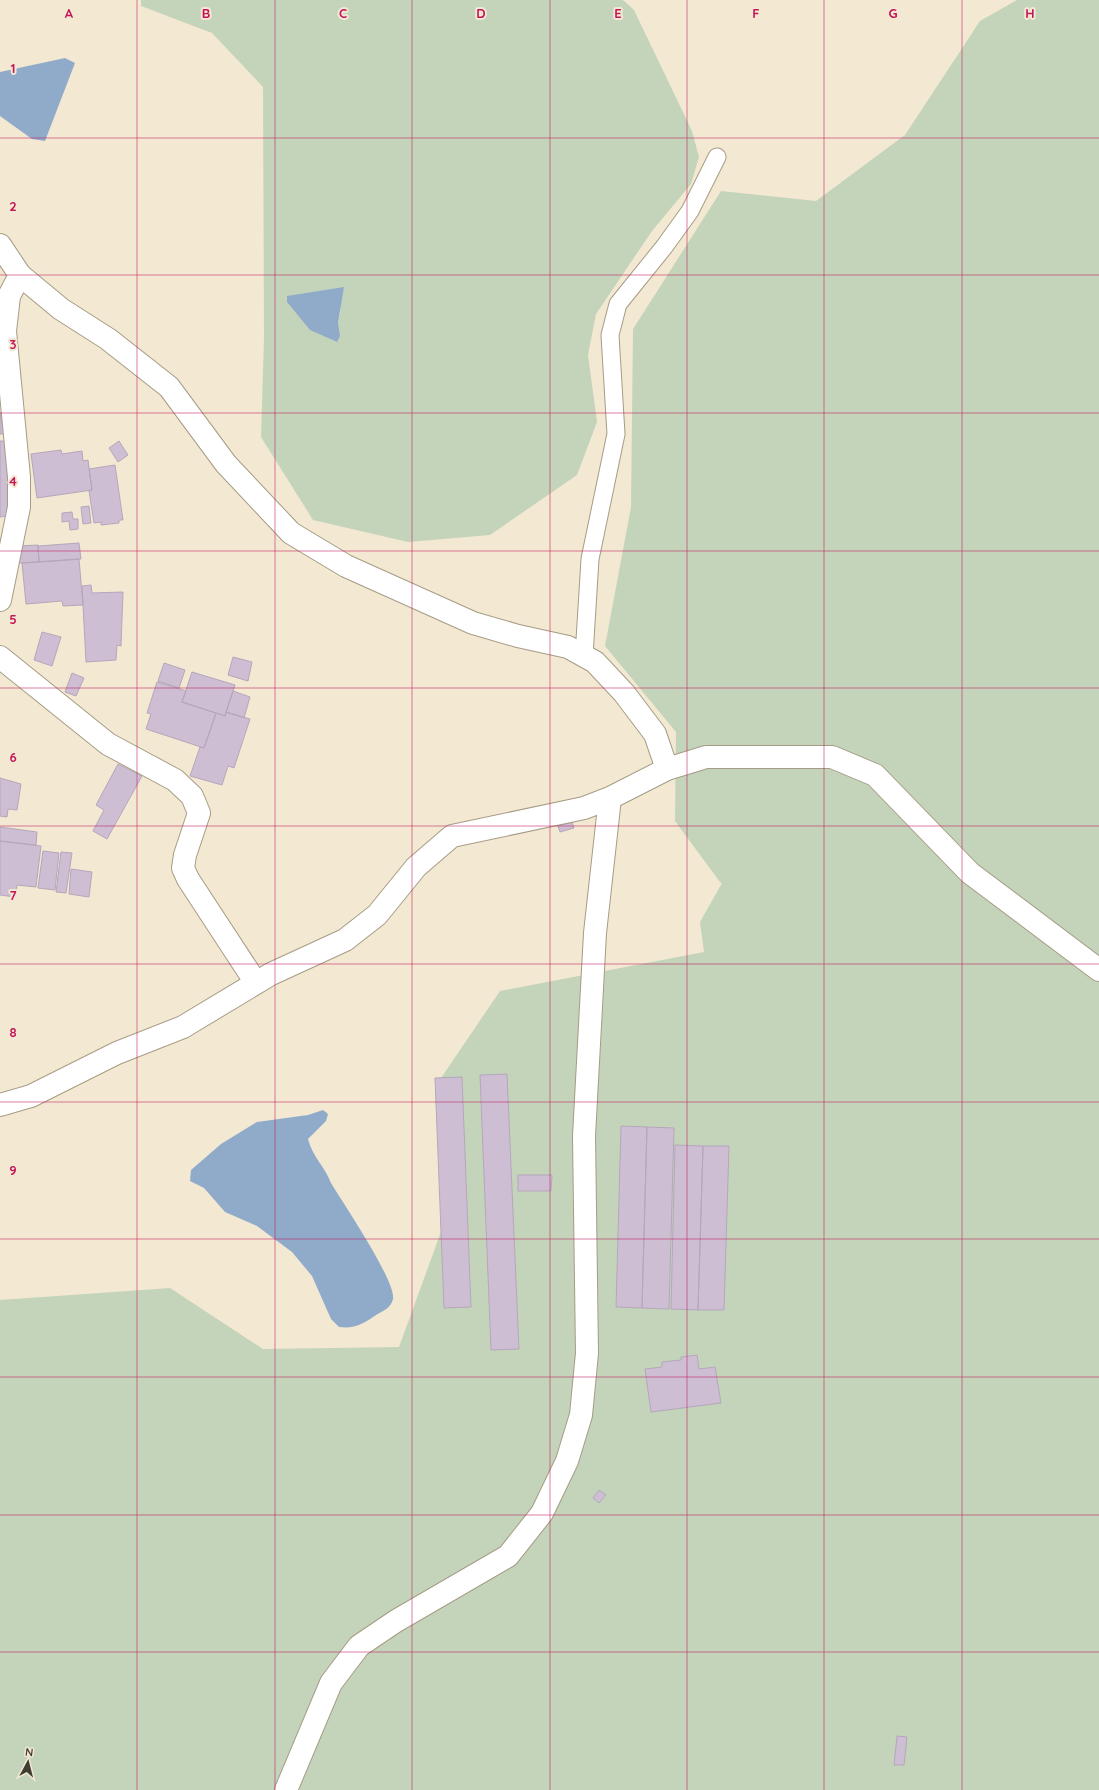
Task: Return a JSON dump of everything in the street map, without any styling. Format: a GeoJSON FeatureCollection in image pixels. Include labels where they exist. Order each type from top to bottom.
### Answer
{"type":"FeatureCollection","features":[{"type":"Feature","properties":{"kind":"street"},"geometry":{"type":"LineString","coordinates":[[0,245],[20,275],[61,309],[108,339],[169,387],[226,464],[291,533],[346,566],[473,622],[518,636],[568,647],[595,662],[624,693],[655,734],[667,768]]}},
{"type":"Feature","properties":{"kind":"street"},"geometry":{"type":"LineString","coordinates":[[0,600],[19,507],[19,477],[5,331],[9,296],[20,275]]}},
{"type":"Feature","properties":{"kind":"street"},"geometry":{"type":"LineString","coordinates":[[0,657],[108,744],[175,780],[192,796],[199,813],[185,856],[183,868],[188,879],[256,982]]}},
{"type":"Feature","properties":{"kind":"street"},"geometry":{"type":"LineString","coordinates":[[0,1105],[31,1096],[117,1053],[182,1027],[256,982],[345,940],[377,915],[416,867],[452,836],[584,808],[610,798],[667,768],[706,756],[832,757],[875,775],[970,873],[1099,970]]}},
{"type":"Feature","properties":{"kind":"street"},"geometry":{"type":"LineString","coordinates":[[286,1790],[331,1683],[359,1646],[396,1621],[508,1556],[542,1512],[567,1461],[580,1415],[587,1353],[584,1136],[595,933],[610,798]]}},
{"type":"Feature","properties":{"kind":"lane"},"geometry":{"type":"LineString","coordinates":[[584,656],[590,559],[616,434],[610,335],[618,304],[664,247],[690,211],[717,157]]}},
{"type":"Feature","properties":{"kind":"green space"},"geometry":{"type":"Polygon","coordinates":[[[141,0],[623,0],[634,10],[692,131],[699,157],[691,184],[652,231],[596,314],[588,355],[597,422],[577,475],[490,535],[408,542],[313,520],[261,437],[264,337],[263,87],[212,33],[141,6],[141,0]],[[341,309],[326,337],[337,342],[338,323],[341,309]]]}},
{"type":"Feature","properties":{"kind":"green space"},"geometry":{"type":"Polygon","coordinates":[[[1017,0],[1099,0],[1099,1790],[0,1790],[0,1300],[170,1288],[263,1349],[399,1347],[457,1188],[439,1081],[500,991],[704,952],[700,922],[722,883],[675,821],[676,732],[605,646],[631,507],[633,329],[721,191],[816,201],[905,135],[980,21],[1017,0]]]}},
{"type":"Feature","properties":{"kind":"water"},"geometry":{"type":"Polygon","coordinates":[[[65,58],[75,63],[45,141],[32,139],[0,116],[0,72],[65,58]]]}},
{"type":"Feature","properties":{"kind":"water"},"geometry":{"type":"Polygon","coordinates":[[[344,287],[338,323],[340,336],[337,342],[310,330],[287,302],[287,296],[344,287]]]}},
{"type":"Feature","properties":{"kind":"water"},"geometry":{"type":"Polygon","coordinates":[[[323,1110],[328,1114],[326,1121],[308,1139],[310,1145],[315,1156],[378,1260],[392,1290],[393,1299],[389,1307],[363,1323],[350,1327],[339,1327],[331,1319],[312,1276],[292,1252],[257,1226],[225,1212],[204,1188],[190,1181],[191,1170],[221,1144],[257,1122],[308,1115],[323,1110]]]}},
{"type":"Feature","properties":{"kind":"building"},"geometry":{"type":"Polygon","coordinates":[[[0,412],[4,434],[0,434],[0,412]]]}},
{"type":"Feature","properties":{"kind":"building"},"geometry":{"type":"Polygon","coordinates":[[[0,441],[6,441],[12,515],[0,517],[0,441]]]}},
{"type":"Feature","properties":{"kind":"building"},"geometry":{"type":"Polygon","coordinates":[[[119,441],[128,455],[118,462],[109,448],[119,441]]]}},
{"type":"Feature","properties":{"kind":"building"},"geometry":{"type":"Polygon","coordinates":[[[61,450],[62,454],[82,451],[83,461],[88,460],[92,490],[37,498],[31,454],[61,450]]]}},
{"type":"Feature","properties":{"kind":"building"},"geometry":{"type":"Polygon","coordinates":[[[115,465],[123,520],[119,520],[119,523],[101,525],[101,522],[94,523],[89,491],[92,490],[89,469],[115,465]]]}},
{"type":"Feature","properties":{"kind":"building"},"geometry":{"type":"Polygon","coordinates":[[[89,506],[91,523],[83,524],[81,507],[89,506]]]}},
{"type":"Feature","properties":{"kind":"building"},"geometry":{"type":"Polygon","coordinates":[[[72,512],[73,519],[78,519],[78,529],[70,530],[69,521],[62,522],[62,513],[72,512]]]}},
{"type":"Feature","properties":{"kind":"building"},"geometry":{"type":"Polygon","coordinates":[[[79,543],[81,559],[39,562],[38,546],[79,543]]]}},
{"type":"Feature","properties":{"kind":"building"},"geometry":{"type":"Polygon","coordinates":[[[38,545],[39,562],[19,563],[18,546],[38,545]]]}},
{"type":"Feature","properties":{"kind":"building"},"geometry":{"type":"Polygon","coordinates":[[[79,559],[83,605],[63,606],[62,601],[26,604],[22,563],[79,559]]]}},
{"type":"Feature","properties":{"kind":"building"},"geometry":{"type":"Polygon","coordinates":[[[91,585],[92,593],[123,592],[121,646],[117,645],[116,660],[86,662],[82,586],[91,585]]]}},
{"type":"Feature","properties":{"kind":"building"},"geometry":{"type":"Polygon","coordinates":[[[42,632],[61,637],[52,666],[34,660],[42,632]]]}},
{"type":"Feature","properties":{"kind":"building"},"geometry":{"type":"Polygon","coordinates":[[[233,657],[252,662],[248,681],[228,675],[233,657]]]}},
{"type":"Feature","properties":{"kind":"building"},"geometry":{"type":"Polygon","coordinates":[[[164,663],[185,670],[179,688],[158,681],[164,663]]]}},
{"type":"Feature","properties":{"kind":"building"},"geometry":{"type":"Polygon","coordinates":[[[192,672],[235,685],[225,716],[182,702],[192,672]]]}},
{"type":"Feature","properties":{"kind":"building"},"geometry":{"type":"Polygon","coordinates":[[[72,673],[84,678],[76,696],[65,692],[72,673]]]}},
{"type":"Feature","properties":{"kind":"building"},"geometry":{"type":"Polygon","coordinates":[[[157,682],[186,691],[182,702],[216,713],[204,748],[146,729],[151,714],[147,713],[157,682]]]}},
{"type":"Feature","properties":{"kind":"building"},"geometry":{"type":"Polygon","coordinates":[[[233,691],[250,697],[244,718],[226,712],[233,691]]]}},
{"type":"Feature","properties":{"kind":"building"},"geometry":{"type":"Polygon","coordinates":[[[226,712],[250,719],[234,768],[228,766],[222,785],[190,776],[200,747],[204,748],[216,713],[225,716],[226,712]]]}},
{"type":"Feature","properties":{"kind":"building"},"geometry":{"type":"Polygon","coordinates":[[[118,764],[142,776],[107,839],[93,831],[104,810],[96,805],[118,764]]]}},
{"type":"Feature","properties":{"kind":"building"},"geometry":{"type":"Polygon","coordinates":[[[0,778],[21,784],[17,810],[8,809],[7,817],[0,816],[0,778]]]}},
{"type":"Feature","properties":{"kind":"building"},"geometry":{"type":"Polygon","coordinates":[[[572,822],[574,828],[560,832],[558,826],[572,822]]]}},
{"type":"Feature","properties":{"kind":"building"},"geometry":{"type":"Polygon","coordinates":[[[0,827],[37,832],[36,845],[0,841],[0,827]]]}},
{"type":"Feature","properties":{"kind":"building"},"geometry":{"type":"Polygon","coordinates":[[[0,841],[41,846],[36,887],[17,885],[15,897],[0,895],[0,841]]]}},
{"type":"Feature","properties":{"kind":"building"},"geometry":{"type":"Polygon","coordinates":[[[43,851],[59,853],[55,890],[38,888],[43,851]]]}},
{"type":"Feature","properties":{"kind":"building"},"geometry":{"type":"Polygon","coordinates":[[[61,852],[72,853],[66,893],[56,892],[61,852]]]}},
{"type":"Feature","properties":{"kind":"building"},"geometry":{"type":"Polygon","coordinates":[[[71,869],[92,872],[89,897],[69,894],[71,869]]]}},
{"type":"Feature","properties":{"kind":"building"},"geometry":{"type":"Polygon","coordinates":[[[507,1074],[519,1349],[491,1350],[480,1075],[507,1074]]]}},
{"type":"Feature","properties":{"kind":"building"},"geometry":{"type":"Polygon","coordinates":[[[462,1077],[471,1307],[444,1308],[435,1078],[462,1077]]]}},
{"type":"Feature","properties":{"kind":"building"},"geometry":{"type":"Polygon","coordinates":[[[621,1126],[647,1127],[642,1308],[616,1307],[621,1126]]]}},
{"type":"Feature","properties":{"kind":"building"},"geometry":{"type":"Polygon","coordinates":[[[647,1127],[674,1128],[669,1309],[642,1308],[647,1127]]]}},
{"type":"Feature","properties":{"kind":"building"},"geometry":{"type":"Polygon","coordinates":[[[675,1145],[703,1146],[698,1310],[671,1309],[675,1145]]]}},
{"type":"Feature","properties":{"kind":"building"},"geometry":{"type":"Polygon","coordinates":[[[703,1146],[729,1146],[724,1310],[698,1310],[703,1146]]]}},
{"type":"Feature","properties":{"kind":"building"},"geometry":{"type":"Polygon","coordinates":[[[518,1175],[552,1175],[551,1191],[518,1191],[518,1175]]]}},
{"type":"Feature","properties":{"kind":"building"},"geometry":{"type":"Polygon","coordinates":[[[697,1355],[699,1369],[715,1367],[721,1403],[651,1412],[645,1369],[662,1367],[662,1362],[681,1360],[681,1357],[697,1355]]]}},
{"type":"Feature","properties":{"kind":"building"},"geometry":{"type":"Polygon","coordinates":[[[599,1490],[606,1495],[599,1503],[593,1498],[599,1490]]]}},
{"type":"Feature","properties":{"kind":"building"},"geometry":{"type":"Polygon","coordinates":[[[897,1736],[907,1737],[904,1765],[894,1765],[897,1736]]]}}]}
